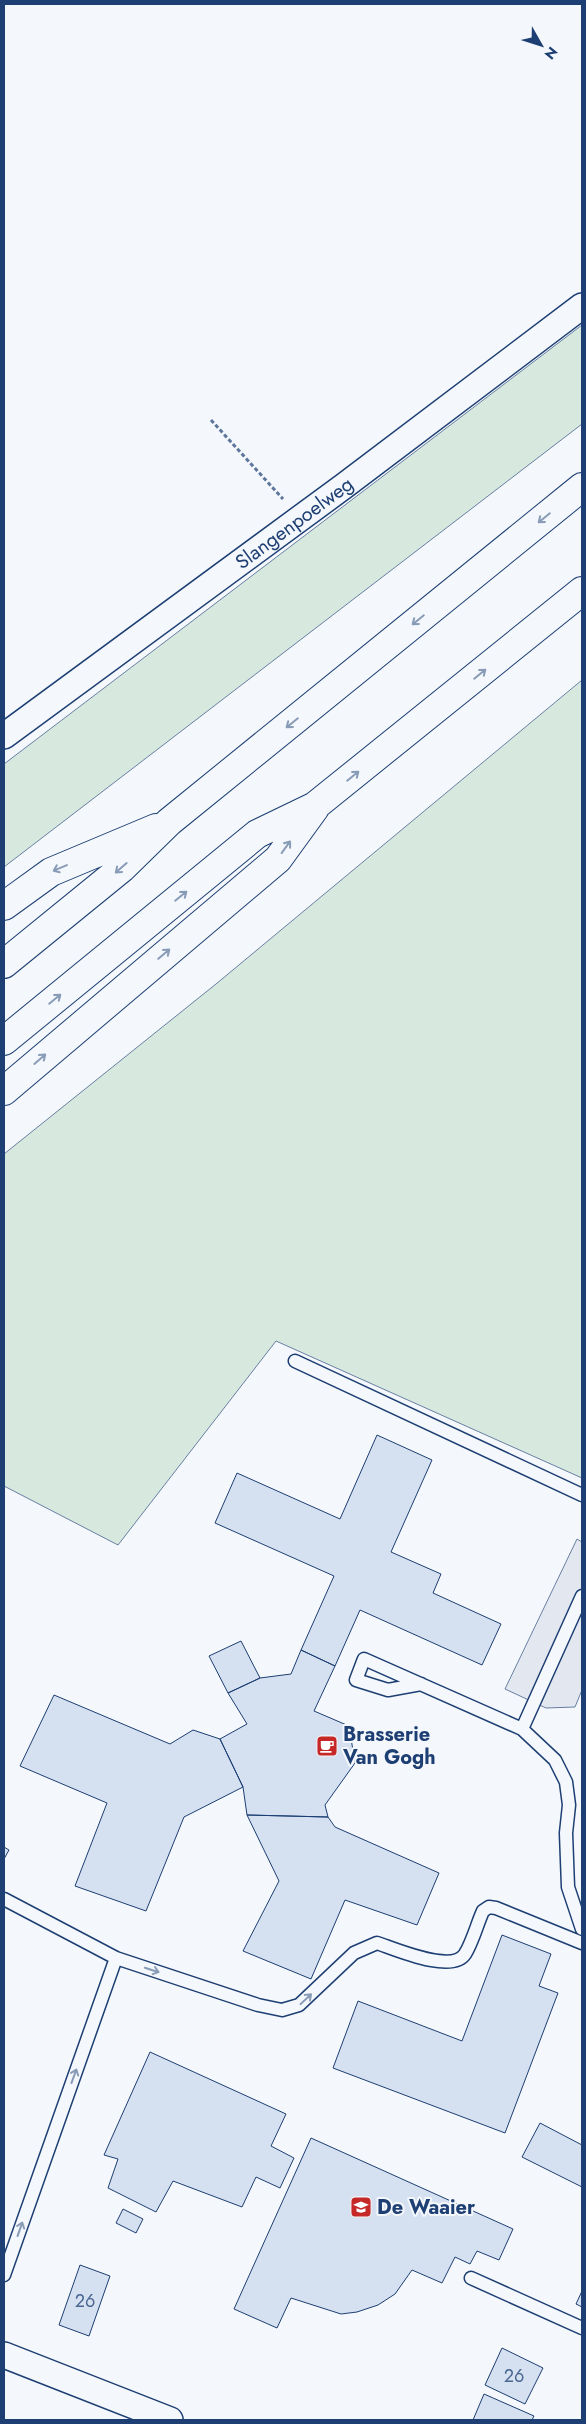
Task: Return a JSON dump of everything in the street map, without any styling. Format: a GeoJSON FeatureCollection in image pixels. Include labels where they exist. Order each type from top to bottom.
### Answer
{"type":"FeatureCollection","features":[{"type":"Feature","properties":{"kind":"highway"},"geometry":{"type":"LineString","coordinates":[[4,964],[122,868],[169,822],[582,487]]}},
{"type":"Feature","properties":{"kind":"highway"},"geometry":{"type":"LineString","coordinates":[[4,1041],[257,834],[316,806],[582,591]]}},
{"type":"Feature","properties":{"kind":"highway"},"geometry":{"type":"LineString","coordinates":[[4,1091],[278,859],[316,806]]}},
{"type":"Feature","properties":{"kind":"highway"},"geometry":{"type":"LineString","coordinates":[[4,906],[51,872],[169,822]]}},
{"type":"Feature","properties":{"kind":"street","name":"Slangenpoelweg"},"geometry":{"type":"LineString","coordinates":[[4,736],[301,518],[582,306]]}},
{"type":"Feature","properties":{"kind":"street"},"geometry":{"type":"LineString","coordinates":[[4,2355],[170,2420]]}},
{"type":"Feature","properties":{"kind":"lane"},"geometry":{"type":"LineString","coordinates":[[295,1361],[582,1495]]}},
{"type":"Feature","properties":{"kind":"lane"},"geometry":{"type":"LineString","coordinates":[[522,1729],[582,1596]]}},
{"type":"Feature","properties":{"kind":"lane"},"geometry":{"type":"LineString","coordinates":[[421,1684],[522,1729],[555,1760],[566,1782],[569,1805],[566,1833],[568,1888],[582,1929]]}},
{"type":"Feature","properties":{"kind":"lane"},"geometry":{"type":"LineString","coordinates":[[4,1899],[116,1958],[258,2005],[282,2010],[299,2005],[354,1953],[376,1943],[440,1963],[454,1962],[464,1955],[483,1910],[489,1907],[496,1908],[582,1943]]}},
{"type":"Feature","properties":{"kind":"lane"},"geometry":{"type":"LineString","coordinates":[[4,2275],[116,1958]]}},
{"type":"Feature","properties":{"kind":"lane"},"geometry":{"type":"LineString","coordinates":[[471,2278],[582,2328]]}},
{"type":"Feature","properties":{"kind":"path"},"geometry":{"type":"LineString","coordinates":[[210,420],[301,518]]}},
{"type":"Feature","properties":{"kind":"shaded area"},"geometry":{"type":"Polygon","coordinates":[[[582,325],[582,424],[4,867],[4,764],[582,325]]]}},
{"type":"Feature","properties":{"kind":"shaded area"},"geometry":{"type":"Polygon","coordinates":[[[582,680],[582,1478],[276,1341],[118,1545],[4,1486],[4,1154],[216,984],[582,680]]]}},
{"type":"Feature","properties":{"kind":"shaded area"},"geometry":{"type":"Polygon","coordinates":[[[577,1539],[582,1542],[582,1690],[575,1707],[546,1708],[505,1689],[577,1539]]]}},
{"type":"Feature","properties":{"kind":"building"},"geometry":{"type":"Polygon","coordinates":[[[377,1435],[432,1460],[391,1552],[441,1574],[433,1593],[501,1624],[482,1665],[360,1610],[335,1666],[301,1650],[334,1576],[215,1523],[237,1473],[340,1519],[377,1435]]]}},
{"type":"Feature","properties":{"kind":"building"},"geometry":{"type":"Polygon","coordinates":[[[241,1641],[260,1678],[228,1693],[209,1656],[241,1641]]]}},
{"type":"Feature","properties":{"kind":"building"},"geometry":{"type":"Polygon","coordinates":[[[301,1650],[335,1666],[314,1711],[349,1726],[355,1763],[325,1805],[328,1817],[247,1815],[243,1787],[220,1739],[247,1724],[228,1693],[260,1678],[291,1674],[301,1650]]]}},
{"type":"Feature","properties":{"kind":"building"},"geometry":{"type":"Polygon","coordinates":[[[54,1695],[170,1744],[193,1730],[220,1739],[243,1787],[184,1817],[146,1911],[75,1886],[107,1803],[20,1766],[54,1695]]]}},
{"type":"Feature","properties":{"kind":"building"},"geometry":{"type":"Polygon","coordinates":[[[247,1815],[328,1817],[335,1827],[439,1873],[417,1925],[345,1900],[311,1979],[243,1951],[279,1881],[247,1815]]]}},
{"type":"Feature","properties":{"kind":"building"},"geometry":{"type":"Polygon","coordinates":[[[4,1847],[9,1850],[4,1859],[4,1847]]]}},
{"type":"Feature","properties":{"kind":"building"},"geometry":{"type":"Polygon","coordinates":[[[502,1935],[551,1954],[539,1986],[558,1993],[505,2133],[333,2068],[358,2001],[462,2041],[502,1935]]]}},
{"type":"Feature","properties":{"kind":"building"},"geometry":{"type":"Polygon","coordinates":[[[150,2052],[286,2114],[271,2146],[294,2158],[280,2188],[256,2177],[242,2207],[173,2181],[156,2212],[108,2188],[118,2159],[104,2155],[150,2052]]]}},
{"type":"Feature","properties":{"kind":"building"},"geometry":{"type":"Polygon","coordinates":[[[540,2123],[582,2145],[582,2187],[522,2157],[540,2123]]]}},
{"type":"Feature","properties":{"kind":"building"},"geometry":{"type":"Polygon","coordinates":[[[311,2138],[513,2229],[499,2260],[477,2251],[470,2264],[455,2257],[442,2283],[412,2270],[395,2294],[378,2305],[357,2312],[341,2314],[291,2298],[277,2328],[234,2309],[311,2138]]]}},
{"type":"Feature","properties":{"kind":"building"},"geometry":{"type":"Polygon","coordinates":[[[123,2209],[143,2219],[136,2233],[116,2223],[123,2209]]]}},
{"type":"Feature","properties":{"kind":"building"},"geometry":{"type":"Polygon","coordinates":[[[80,2265],[110,2276],[89,2336],[59,2325],[80,2265]]]}},
{"type":"Feature","properties":{"kind":"building"},"geometry":{"type":"Polygon","coordinates":[[[582,2291],[582,2307],[576,2304],[582,2291]]]}},
{"type":"Feature","properties":{"kind":"building"},"geometry":{"type":"Polygon","coordinates":[[[502,2348],[543,2368],[525,2404],[485,2385],[502,2348]]]}},
{"type":"Feature","properties":{"kind":"building"},"geometry":{"type":"Polygon","coordinates":[[[484,2394],[534,2416],[532,2420],[473,2420],[484,2394]]]}},
{"type":"Feature","properties":{"kind":"place","name":"Brasserie Van Gogh"},"geometry":{"type":"Point","coordinates":[327,1746]}},
{"type":"Feature","properties":{"kind":"place","name":"De Waaier"},"geometry":{"type":"Point","coordinates":[361,2207]}}]}
